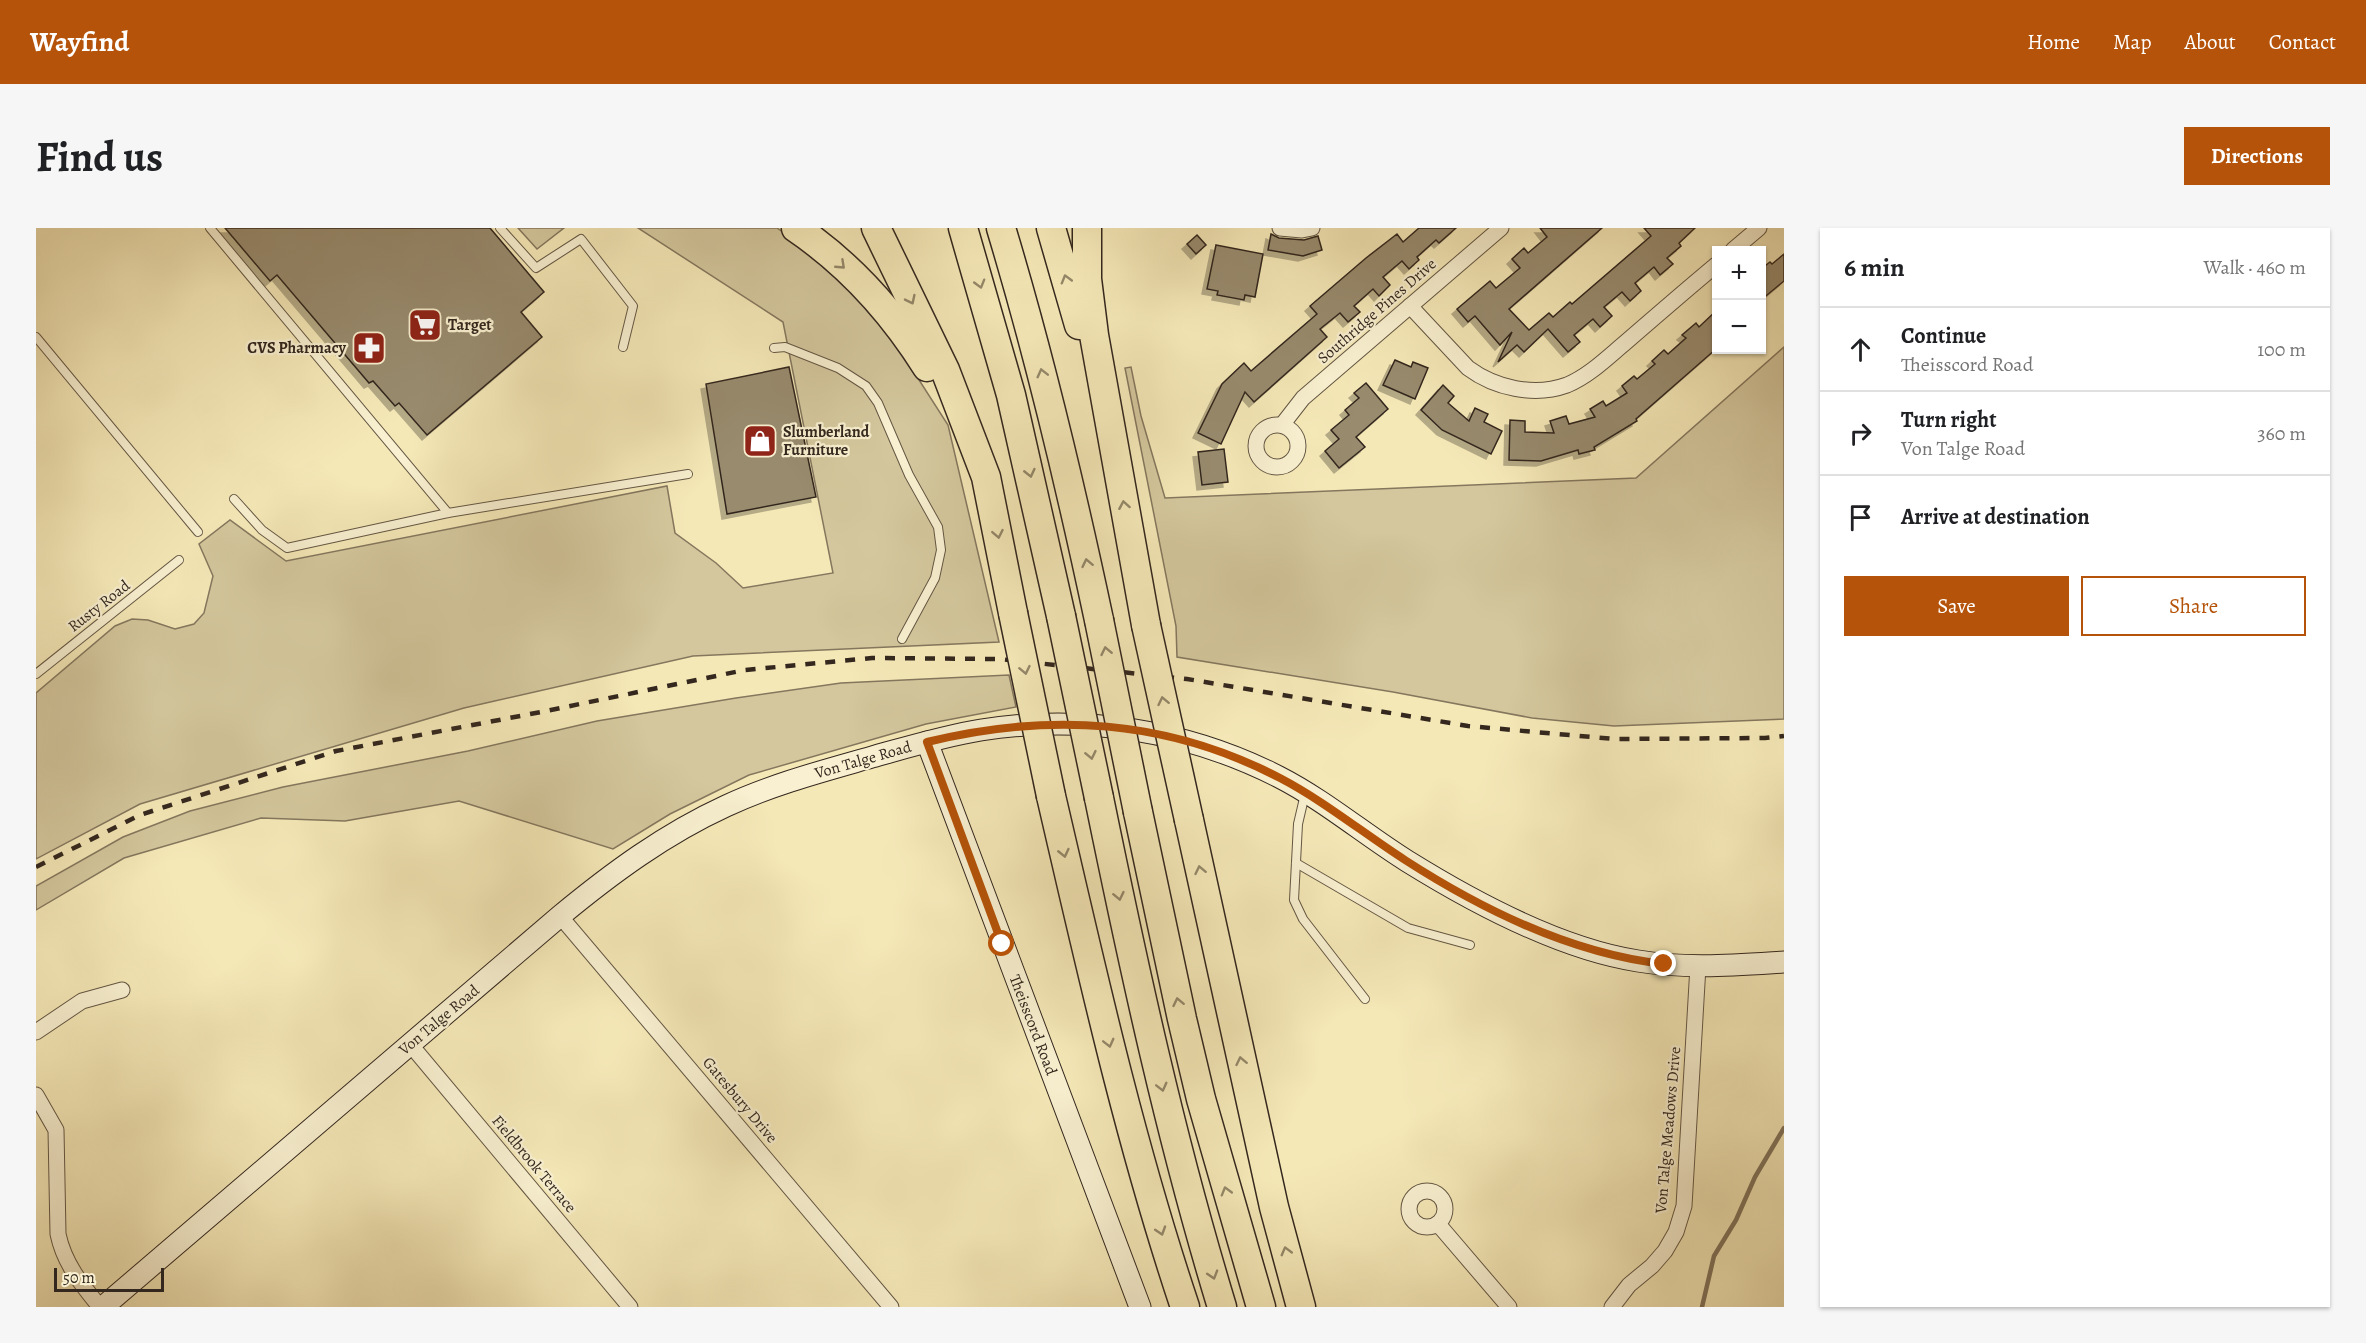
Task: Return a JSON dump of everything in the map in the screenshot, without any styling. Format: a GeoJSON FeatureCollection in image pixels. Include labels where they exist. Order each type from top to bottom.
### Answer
{"type":"FeatureCollection","features":[{"type":"Feature","properties":{"kind":"highway"},"geometry":{"type":"LineString","coordinates":[[796,228],[818,243],[868,290],[912,343],[986,477]]}},
{"type":"Feature","properties":{"kind":"highway"},"geometry":{"type":"LineString","coordinates":[[876,228],[945,370],[986,477],[1051,796],[1105,1030],[1130,1125],[1185,1307]]}},
{"type":"Feature","properties":{"kind":"highway"},"geometry":{"type":"LineString","coordinates":[[963,228],[1011,395],[1061,616],[1147,1027],[1190,1195],[1222,1307]]}},
{"type":"Feature","properties":{"kind":"highway"},"geometry":{"type":"LineString","coordinates":[[1001,228],[1050,403],[1099,620],[1198,1088],[1261,1307]]}},
{"type":"Feature","properties":{"kind":"highway"},"geometry":{"type":"LineString","coordinates":[[1051,228],[1108,415]]}},
{"type":"Feature","properties":{"kind":"highway"},"geometry":{"type":"LineString","coordinates":[[1087,228],[1087,279],[1108,415],[1146,625],[1269,1186],[1301,1307]]}},
{"type":"Feature","properties":{"kind":"street"},"geometry":{"type":"LineString","coordinates":[[1280,228],[1302,230],[1312,228]]}},
{"type":"Feature","properties":{"kind":"street","name":"Southridge Pines Drive"},"geometry":{"type":"LineString","coordinates":[[1282,426],[1303,398],[1501,228]]}},
{"type":"Feature","properties":{"kind":"street"},"geometry":{"type":"LineString","coordinates":[[1738,246],[1760,228]]}},
{"type":"Feature","properties":{"kind":"street"},"geometry":{"type":"LineString","coordinates":[[1410,306],[1468,368],[1479,376],[1517,389],[1555,388],[1568,384],[1594,369],[1712,268]]}},
{"type":"Feature","properties":{"kind":"street","name":"Von Talge Road"},"geometry":{"type":"LineString","coordinates":[[101,1307],[595,887],[652,846],[729,804],[787,782],[927,742],[979,730],[1059,724],[1137,729],[1222,751],[1306,792],[1436,878],[1538,930],[1569,942],[1637,961],[1698,966],[1784,962]]}},
{"type":"Feature","properties":{"kind":"street","name":"Theisscord Road"},"geometry":{"type":"LineString","coordinates":[[927,742],[1140,1307]]}},
{"type":"Feature","properties":{"kind":"street","name":"Gatesbury Drive"},"geometry":{"type":"LineString","coordinates":[[561,916],[891,1307]]}},
{"type":"Feature","properties":{"kind":"street","name":"Von Talge Meadows Drive"},"geometry":{"type":"LineString","coordinates":[[1612,1307],[1629,1286],[1665,1251],[1676,1232],[1684,1206],[1698,966]]}},
{"type":"Feature","properties":{"kind":"street"},"geometry":{"type":"LineString","coordinates":[[36,1032],[82,1001],[122,990]]}},
{"type":"Feature","properties":{"kind":"street","name":"Fieldbrook Terrace"},"geometry":{"type":"LineString","coordinates":[[410,1044],[628,1306]]}},
{"type":"Feature","properties":{"kind":"street"},"geometry":{"type":"LineString","coordinates":[[36,1095],[56,1130],[58,1234],[61,1250],[70,1269],[101,1307]]}},
{"type":"Feature","properties":{"kind":"street"},"geometry":{"type":"LineString","coordinates":[[1438,1224],[1509,1307]]}},
{"type":"Feature","properties":{"kind":"lane"},"geometry":{"type":"LineString","coordinates":[[210,228],[448,513]]}},
{"type":"Feature","properties":{"kind":"lane"},"geometry":{"type":"LineString","coordinates":[[500,228],[536,268],[581,239],[633,306],[623,347]]}},
{"type":"Feature","properties":{"kind":"lane"},"geometry":{"type":"LineString","coordinates":[[36,337],[198,532]]}},
{"type":"Feature","properties":{"kind":"lane"},"geometry":{"type":"LineString","coordinates":[[774,348],[785,347],[838,368],[866,386],[878,403],[909,475],[938,526],[941,550],[935,578],[902,639]]}},
{"type":"Feature","properties":{"kind":"lane"},"geometry":{"type":"LineString","coordinates":[[234,499],[262,531],[287,548],[448,513],[688,474]]}},
{"type":"Feature","properties":{"kind":"lane","name":"Rusty Road"},"geometry":{"type":"LineString","coordinates":[[36,674],[180,560]]}},
{"type":"Feature","properties":{"kind":"lane"},"geometry":{"type":"LineString","coordinates":[[1306,792],[1298,824],[1294,900],[1303,919],[1365,999]]}},
{"type":"Feature","properties":{"kind":"lane"},"geometry":{"type":"LineString","coordinates":[[1296,863],[1408,928],[1470,945]]}},
{"type":"Feature","properties":{"kind":"shaded area"},"geometry":{"type":"Polygon","coordinates":[[[518,228],[564,228],[537,249],[518,228]]]}},
{"type":"Feature","properties":{"kind":"shaded area"},"geometry":{"type":"Polygon","coordinates":[[[638,228],[777,228],[825,262],[878,316],[948,425],[999,642],[693,656],[464,708],[140,804],[36,859],[36,693],[115,626],[132,619],[148,620],[175,629],[194,624],[204,613],[213,576],[199,544],[230,520],[286,561],[667,486],[675,533],[716,563],[743,588],[833,573],[783,322],[638,228]]]}},
{"type":"Feature","properties":{"kind":"shaded area"},"geometry":{"type":"Polygon","coordinates":[[[1784,347],[1784,719],[1614,726],[1532,718],[1393,692],[1177,657],[1176,626],[1125,368],[1131,367],[1141,416],[1165,498],[1636,478],[1784,347]]]}},
{"type":"Feature","properties":{"kind":"shaded area"},"geometry":{"type":"Polygon","coordinates":[[[1009,675],[1016,707],[926,724],[749,775],[670,814],[613,849],[459,801],[345,821],[261,818],[124,858],[36,910],[36,886],[123,837],[190,811],[283,787],[468,751],[597,721],[736,698],[841,683],[1009,675]]]}},
{"type":"Feature","properties":{"kind":"building","name":"Target"},"geometry":{"type":"Polygon","coordinates":[[[225,228],[490,228],[544,292],[521,312],[542,337],[427,435],[399,403],[395,406],[373,381],[369,383],[277,275],[270,281],[225,228]]]}},
{"type":"Feature","properties":{"kind":"building"},"geometry":{"type":"Polygon","coordinates":[[[1419,228],[1456,228],[1439,243],[1436,240],[1417,257],[1419,260],[1409,269],[1402,261],[1383,277],[1390,285],[1379,296],[1373,289],[1354,306],[1360,312],[1348,322],[1340,313],[1320,329],[1327,337],[1254,402],[1245,392],[1221,444],[1198,433],[1222,384],[1244,363],[1251,371],[1317,314],[1310,306],[1366,258],[1397,234],[1403,242],[1419,228]]]}},
{"type":"Feature","properties":{"kind":"building"},"geometry":{"type":"Polygon","coordinates":[[[1540,228],[1602,228],[1509,309],[1529,330],[1549,313],[1553,317],[1570,302],[1572,304],[1651,236],[1644,228],[1695,228],[1679,243],[1681,246],[1667,258],[1673,264],[1660,275],[1654,267],[1635,283],[1641,291],[1630,301],[1622,292],[1604,307],[1612,316],[1600,327],[1593,319],[1574,335],[1580,342],[1568,352],[1548,329],[1524,352],[1517,345],[1498,362],[1512,332],[1500,345],[1475,316],[1468,322],[1457,309],[1490,281],[1496,288],[1520,268],[1512,259],[1524,248],[1528,253],[1547,237],[1540,228]]]}},
{"type":"Feature","properties":{"kind":"building"},"geometry":{"type":"Polygon","coordinates":[[[1271,234],[1279,238],[1304,240],[1318,236],[1322,250],[1303,256],[1268,250],[1271,234]]]}},
{"type":"Feature","properties":{"kind":"building"},"geometry":{"type":"Polygon","coordinates":[[[1197,235],[1206,245],[1196,254],[1187,244],[1197,235]]]}},
{"type":"Feature","properties":{"kind":"building"},"geometry":{"type":"Polygon","coordinates":[[[1216,245],[1263,254],[1255,297],[1245,295],[1244,300],[1217,295],[1218,291],[1207,289],[1216,245]]]}},
{"type":"Feature","properties":{"kind":"building"},"geometry":{"type":"Polygon","coordinates":[[[1784,254],[1784,281],[1766,296],[1766,265],[1770,262],[1772,264],[1784,254]]]}},
{"type":"Feature","properties":{"kind":"building"},"geometry":{"type":"Polygon","coordinates":[[[1712,315],[1712,352],[1636,419],[1637,421],[1594,447],[1595,450],[1579,454],[1578,450],[1541,461],[1509,460],[1510,420],[1525,421],[1525,432],[1554,433],[1550,421],[1566,416],[1569,424],[1595,417],[1590,409],[1603,401],[1606,406],[1627,393],[1622,386],[1634,376],[1637,379],[1655,364],[1652,361],[1664,350],[1668,354],[1686,338],[1682,335],[1696,323],[1699,327],[1712,315]]]}},
{"type":"Feature","properties":{"kind":"building"},"geometry":{"type":"Polygon","coordinates":[[[1395,360],[1411,367],[1413,362],[1428,368],[1415,399],[1383,385],[1395,360]]]}},
{"type":"Feature","properties":{"kind":"building","name":"Slumberland Furniture"},"geometry":{"type":"Polygon","coordinates":[[[789,367],[816,497],[727,514],[706,384],[789,367]]]}},
{"type":"Feature","properties":{"kind":"building"},"geometry":{"type":"Polygon","coordinates":[[[1366,383],[1388,409],[1356,437],[1365,447],[1339,468],[1325,451],[1339,439],[1331,430],[1349,415],[1345,410],[1359,398],[1354,393],[1366,383]]]}},
{"type":"Feature","properties":{"kind":"building"},"geometry":{"type":"Polygon","coordinates":[[[1443,385],[1454,396],[1448,403],[1469,421],[1475,408],[1488,414],[1484,422],[1502,431],[1491,454],[1442,430],[1421,410],[1443,385]]]}},
{"type":"Feature","properties":{"kind":"building"},"geometry":{"type":"Polygon","coordinates":[[[1224,449],[1228,482],[1202,485],[1198,452],[1224,449]]]}},
{"type":"Feature","properties":{"kind":"waterway"},"geometry":{"type":"LineString","coordinates":[[1702,1307],[1714,1256],[1736,1220],[1755,1177],[1784,1128]]}},
{"type":"Feature","properties":{"kind":"railway"},"geometry":{"type":"LineString","coordinates":[[36,867],[140,815],[336,751],[745,670],[872,658],[999,659],[1187,679],[1468,726],[1614,739],[1784,736]]}},
{"type":"Feature","properties":{"kind":"place","name":"Target"},"geometry":{"type":"Point","coordinates":[425,325]}},
{"type":"Feature","properties":{"kind":"place","name":"CVS Pharmacy"},"geometry":{"type":"Point","coordinates":[369,348]}},
{"type":"Feature","properties":{"kind":"place","name":"Slumberland Furniture"},"geometry":{"type":"Point","coordinates":[760,441]}},
{"type":"Feature","properties":{"kind":"route"},"geometry":{"type":"LineString","coordinates":[[1002,944],[927,742],[979,730],[1033,724],[1059,724],[1137,729],[1222,751],[1281,778],[1406,860],[1500,912],[1538,930],[1597,952],[1637,961],[1664,964]]}}]}
